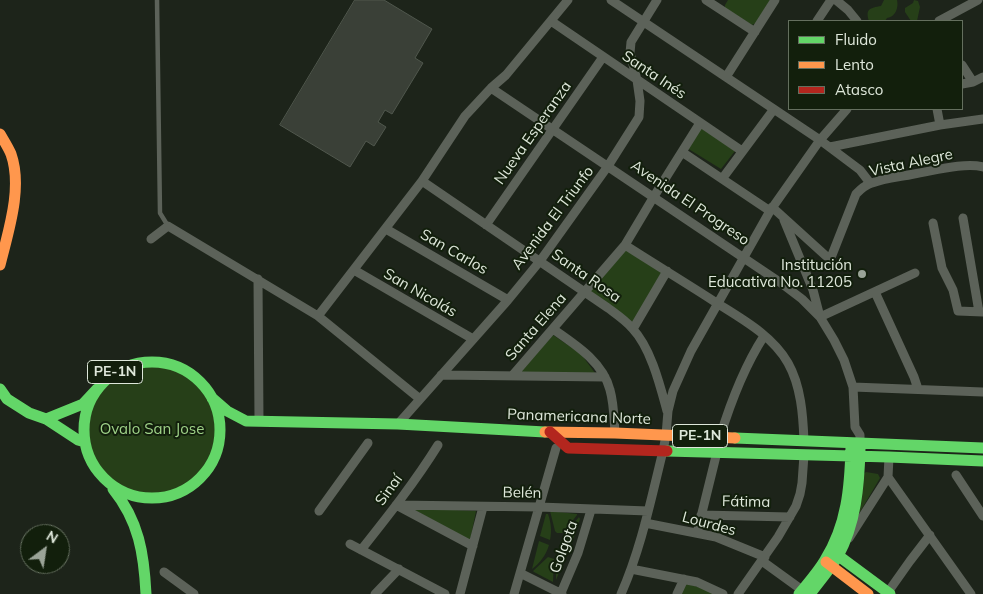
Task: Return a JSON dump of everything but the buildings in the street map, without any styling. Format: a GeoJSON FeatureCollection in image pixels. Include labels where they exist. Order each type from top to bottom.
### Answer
{"type":"FeatureCollection","features":[{"type":"Feature","properties":{"kind":"main road"},"geometry":{"type":"LineString","coordinates":[[0,134],[12,157],[15,194],[0,265]]}},
{"type":"Feature","properties":{"kind":"main road","name":"PE-1N"},"geometry":{"type":"LineString","coordinates":[[98,472],[118,488],[129,494],[141,497],[166,497],[190,487],[208,470],[214,459],[220,434],[217,409],[205,387],[196,378],[175,365],[150,361],[138,363],[126,366],[110,376],[91,398],[85,414],[85,442],[92,463],[98,472],[120,496],[128,509],[142,550],[146,594]]}},
{"type":"Feature","properties":{"kind":"main road"},"geometry":{"type":"LineString","coordinates":[[0,389],[7,399],[29,413],[46,419],[78,440],[85,442]]}},
{"type":"Feature","properties":{"kind":"main road"},"geometry":{"type":"LineString","coordinates":[[46,419],[82,404],[97,389]]}},
{"type":"Feature","properties":{"kind":"main road","name":"Panamericana Norte"},"geometry":{"type":"LineString","coordinates":[[212,398],[223,409],[234,416],[246,421],[259,422],[398,424],[550,432],[983,448]]}},
{"type":"Feature","properties":{"kind":"main road"},"geometry":{"type":"LineString","coordinates":[[550,432],[562,448]]}},
{"type":"Feature","properties":{"kind":"main road","name":"Avenida El Progreso"},"geometry":{"type":"LineString","coordinates":[[804,592],[834,553],[837,537],[847,508],[855,456],[855,443]]}},
{"type":"Feature","properties":{"kind":"main road","name":"Panamericana Norte"},"geometry":{"type":"LineString","coordinates":[[562,448],[983,461]]}},
{"type":"Feature","properties":{"kind":"main road"},"geometry":{"type":"LineString","coordinates":[[834,553],[889,593]]}},
{"type":"Feature","properties":{"kind":"main road"},"geometry":{"type":"LineString","coordinates":[[828,563],[868,594]]}},
{"type":"Feature","properties":{"kind":"street"},"geometry":{"type":"LineString","coordinates":[[318,316],[422,181],[466,116],[491,88],[506,75],[568,0]]}},
{"type":"Feature","properties":{"kind":"street"},"geometry":{"type":"LineString","coordinates":[[611,0],[820,140],[860,170],[870,183]]}},
{"type":"Feature","properties":{"kind":"street","name":"Avenida El Triunfo"},"geometry":{"type":"LineString","coordinates":[[398,424],[540,261],[608,166],[639,117],[640,101],[630,53],[631,42],[657,0]]}},
{"type":"Feature","properties":{"kind":"street"},"geometry":{"type":"LineString","coordinates":[[706,0],[720,4],[755,32]]}},
{"type":"Feature","properties":{"kind":"street"},"geometry":{"type":"LineString","coordinates":[[726,77],[775,0]]}},
{"type":"Feature","properties":{"kind":"street"},"geometry":{"type":"LineString","coordinates":[[818,20],[831,0]]}},
{"type":"Feature","properties":{"kind":"street"},"geometry":{"type":"LineString","coordinates":[[836,0],[856,20]]}},
{"type":"Feature","properties":{"kind":"street"},"geometry":{"type":"LineString","coordinates":[[941,20],[978,0]]}},
{"type":"Feature","properties":{"kind":"street","name":"Santa Inés"},"geometry":{"type":"LineString","coordinates":[[550,21],[742,152]]}},
{"type":"Feature","properties":{"kind":"street","name":"Nueva Esperanza"},"geometry":{"type":"LineString","coordinates":[[486,225],[603,57]]}},
{"type":"Feature","properties":{"kind":"street"},"geometry":{"type":"LineString","coordinates":[[963,67],[972,82]]}},
{"type":"Feature","properties":{"kind":"street"},"geometry":{"type":"LineString","coordinates":[[963,84],[983,78]]}},
{"type":"Feature","properties":{"kind":"street","name":"Avenida El Progreso"},"geometry":{"type":"LineString","coordinates":[[491,88],[781,283],[820,316],[844,360],[853,387],[855,426],[860,435],[855,443]]}},
{"type":"Feature","properties":{"kind":"street"},"geometry":{"type":"LineString","coordinates":[[722,179],[774,109]]}},
{"type":"Feature","properties":{"kind":"street"},"geometry":{"type":"LineString","coordinates":[[621,594],[645,523],[663,451],[668,411],[673,391],[681,372],[717,303],[771,209],[820,140],[846,110]]}},
{"type":"Feature","properties":{"kind":"street"},"geometry":{"type":"LineString","coordinates":[[936,110],[940,125]]}},
{"type":"Feature","properties":{"kind":"street"},"geometry":{"type":"LineString","coordinates":[[830,148],[940,125],[983,119]]}},
{"type":"Feature","properties":{"kind":"street","name":"Santa Elena"},"geometry":{"type":"LineString","coordinates":[[512,376],[625,245],[700,123]]}},
{"type":"Feature","properties":{"kind":"street"},"geometry":{"type":"LineString","coordinates":[[682,152],[783,218],[813,290],[820,316],[915,273]]}},
{"type":"Feature","properties":{"kind":"street","name":"Vista Alegre"},"geometry":{"type":"LineString","coordinates":[[783,218],[829,257],[832,255],[856,194],[870,183],[964,166],[976,165],[983,167]]}},
{"type":"Feature","properties":{"kind":"street","name":"Santa Rosa"},"geometry":{"type":"LineString","coordinates":[[422,181],[540,261],[614,313],[633,329],[652,362],[668,411]]}},
{"type":"Feature","properties":{"kind":"street"},"geometry":{"type":"LineString","coordinates":[[933,223],[942,268],[953,290],[958,311],[981,312],[963,218]]}},
{"type":"Feature","properties":{"kind":"street"},"geometry":{"type":"LineString","coordinates":[[151,239],[168,226],[318,316],[420,399]]}},
{"type":"Feature","properties":{"kind":"street","name":"San Carlos"},"geometry":{"type":"LineString","coordinates":[[386,229],[508,300]]}},
{"type":"Feature","properties":{"kind":"street"},"geometry":{"type":"LineString","coordinates":[[625,245],[717,303],[764,336],[779,350],[788,363],[794,378],[803,415],[804,440]]}},
{"type":"Feature","properties":{"kind":"street","name":"San Nicolás"},"geometry":{"type":"LineString","coordinates":[[354,270],[473,339]]}},
{"type":"Feature","properties":{"kind":"street"},"geometry":{"type":"LineString","coordinates":[[633,329],[667,271]]}},
{"type":"Feature","properties":{"kind":"street"},"geometry":{"type":"LineString","coordinates":[[258,280],[259,422]]}},
{"type":"Feature","properties":{"kind":"street"},"geometry":{"type":"LineString","coordinates":[[876,292],[918,390]]}},
{"type":"Feature","properties":{"kind":"street"},"geometry":{"type":"LineString","coordinates":[[553,329],[587,354],[605,377],[613,406],[615,433]]}},
{"type":"Feature","properties":{"kind":"street"},"geometry":{"type":"LineString","coordinates":[[720,437],[736,388],[764,336]]}},
{"type":"Feature","properties":{"kind":"street"},"geometry":{"type":"LineString","coordinates":[[441,375],[605,377]]}},
{"type":"Feature","properties":{"kind":"street"},"geometry":{"type":"LineString","coordinates":[[853,387],[983,392]]}},
{"type":"Feature","properties":{"kind":"street"},"geometry":{"type":"LineString","coordinates":[[319,511],[368,443]]}},
{"type":"Feature","properties":{"kind":"street","name":"Sinaí"},"geometry":{"type":"LineString","coordinates":[[361,550],[396,505],[438,445]]}},
{"type":"Feature","properties":{"kind":"street"},"geometry":{"type":"LineString","coordinates":[[514,594],[539,507],[562,448]]}},
{"type":"Feature","properties":{"kind":"street"},"geometry":{"type":"LineString","coordinates":[[697,533],[716,452]]}},
{"type":"Feature","properties":{"kind":"street"},"geometry":{"type":"LineString","coordinates":[[738,594],[764,559],[790,517],[800,494],[804,455]]}},
{"type":"Feature","properties":{"kind":"street"},"geometry":{"type":"LineString","coordinates":[[889,457],[888,477],[971,594]]}},
{"type":"Feature","properties":{"kind":"street"},"geometry":{"type":"LineString","coordinates":[[956,476],[983,516]]}},
{"type":"Feature","properties":{"kind":"street","name":"Avenida El Progreso"},"geometry":{"type":"LineString","coordinates":[[834,553],[888,477]]}},
{"type":"Feature","properties":{"kind":"street"},"geometry":{"type":"LineString","coordinates":[[396,505],[473,546]]}},
{"type":"Feature","properties":{"kind":"street","name":"Belén"},"geometry":{"type":"LineString","coordinates":[[396,505],[648,511]]}},
{"type":"Feature","properties":{"kind":"street"},"geometry":{"type":"LineString","coordinates":[[460,594],[483,506]]}},
{"type":"Feature","properties":{"kind":"street","name":"Golgota"},"geometry":{"type":"LineString","coordinates":[[561,594],[578,553],[591,510]]}},
{"type":"Feature","properties":{"kind":"street","name":"Fátima"},"geometry":{"type":"LineString","coordinates":[[701,515],[790,517]]}},
{"type":"Feature","properties":{"kind":"street","name":"Lourdes"},"geometry":{"type":"LineString","coordinates":[[645,523],[716,537],[735,544],[764,559],[804,592]]}},
{"type":"Feature","properties":{"kind":"street"},"geometry":{"type":"LineString","coordinates":[[889,593],[910,561],[930,536]]}},
{"type":"Feature","properties":{"kind":"street"},"geometry":{"type":"LineString","coordinates":[[350,544],[445,594]]}},
{"type":"Feature","properties":{"kind":"street"},"geometry":{"type":"LineString","coordinates":[[375,594],[398,569]]}},
{"type":"Feature","properties":{"kind":"street"},"geometry":{"type":"LineString","coordinates":[[631,569],[697,582],[723,594]]}},
{"type":"Feature","properties":{"kind":"street"},"geometry":{"type":"LineString","coordinates":[[164,572],[194,594]]}},
{"type":"Feature","properties":{"kind":"street"},"geometry":{"type":"LineString","coordinates":[[520,573],[561,594]]}},
{"type":"Feature","properties":{"kind":"street"},"geometry":{"type":"LineString","coordinates":[[677,594],[684,579]]}},
{"type":"Feature","properties":{"kind":"lane"},"geometry":{"type":"LineString","coordinates":[[157,0],[160,213],[168,226]]}},
{"type":"Feature","properties":{"kind":"green space"},"geometry":{"type":"Polygon","coordinates":[[[728,0],[770,0],[756,23],[752,25],[725,8],[728,0]]]}},
{"type":"Feature","properties":{"kind":"green space"},"geometry":{"type":"Polygon","coordinates":[[[884,0],[897,0],[896,12],[890,17],[886,20],[869,20],[869,10],[881,6],[884,0]]]}},
{"type":"Feature","properties":{"kind":"green space"},"geometry":{"type":"Polygon","coordinates":[[[914,0],[918,1],[920,7],[917,20],[910,20],[905,12],[905,8],[913,3],[914,0]]]}},
{"type":"Feature","properties":{"kind":"green space"},"geometry":{"type":"Polygon","coordinates":[[[700,127],[735,151],[721,169],[687,148],[700,127]]]}},
{"type":"Feature","properties":{"kind":"green space"},"geometry":{"type":"Polygon","coordinates":[[[624,248],[662,272],[633,324],[589,290],[624,248]]]}},
{"type":"Feature","properties":{"kind":"green space"},"geometry":{"type":"Polygon","coordinates":[[[553,335],[581,354],[595,373],[519,373],[553,335]]]}},
{"type":"Feature","properties":{"kind":"green space","name":"Ovalo San Jose"},"geometry":{"type":"Polygon","coordinates":[[[152,365],[177,370],[198,384],[212,405],[217,430],[212,455],[198,476],[177,490],[152,495],[127,490],[106,476],[92,455],[87,430],[92,405],[106,384],[127,370],[152,365]]]}},
{"type":"Feature","properties":{"kind":"green space"},"geometry":{"type":"Polygon","coordinates":[[[866,472],[878,474],[880,478],[857,517],[863,474],[866,472]]]}},
{"type":"Feature","properties":{"kind":"green space"},"geometry":{"type":"Polygon","coordinates":[[[411,508],[476,511],[470,541],[411,508]]]}},
{"type":"Feature","properties":{"kind":"green space"},"geometry":{"type":"Polygon","coordinates":[[[550,511],[577,515],[563,533],[557,533],[550,511]]]}},
{"type":"Feature","properties":{"kind":"green space"},"geometry":{"type":"Polygon","coordinates":[[[546,514],[548,514],[550,524],[550,540],[540,536],[546,514]]]}},
{"type":"Feature","properties":{"kind":"green space"},"geometry":{"type":"Polygon","coordinates":[[[579,517],[580,519],[570,548],[562,545],[560,543],[567,531],[579,517]]]}},
{"type":"Feature","properties":{"kind":"green space"},"geometry":{"type":"Polygon","coordinates":[[[539,541],[549,545],[538,564],[532,569],[539,541]]]}},
{"type":"Feature","properties":{"kind":"green space"},"geometry":{"type":"Polygon","coordinates":[[[560,547],[568,550],[556,580],[556,564],[560,547]]]}},
{"type":"Feature","properties":{"kind":"green space"},"geometry":{"type":"Polygon","coordinates":[[[548,557],[554,559],[553,582],[533,571],[548,557]]]}},
{"type":"Feature","properties":{"kind":"green space"},"geometry":{"type":"Polygon","coordinates":[[[685,583],[708,590],[715,594],[681,594],[685,583]]]}},
{"type":"Feature","properties":{"kind":"traffic: fast"},"geometry":{"type":"LineString","coordinates":[[152,362],[178,367],[190,373],[200,382],[209,392],[215,404],[220,430],[215,456],[209,468],[200,478],[190,487],[178,493],[152,498],[126,493],[114,487],[104,478],[95,468],[89,456],[84,430],[89,404],[95,392],[104,382],[114,373],[126,367],[152,362]]}},
{"type":"Feature","properties":{"kind":"traffic: fast"},"geometry":{"type":"LineString","coordinates":[[0,389],[7,399],[29,413],[46,419],[78,440],[85,442]]}},
{"type":"Feature","properties":{"kind":"traffic: fast"},"geometry":{"type":"LineString","coordinates":[[46,419],[83,404],[97,389]]}},
{"type":"Feature","properties":{"kind":"traffic: fast"},"geometry":{"type":"LineString","coordinates":[[212,398],[227,411],[246,421],[398,424],[545,432]]}},
{"type":"Feature","properties":{"kind":"traffic: fast"},"geometry":{"type":"LineString","coordinates":[[735,438],[983,448]]}},
{"type":"Feature","properties":{"kind":"traffic: fast"},"geometry":{"type":"LineString","coordinates":[[799,594],[813,577],[832,547],[843,519],[850,477],[851,447]]}},
{"type":"Feature","properties":{"kind":"traffic: fast"},"geometry":{"type":"LineString","coordinates":[[810,594],[838,556],[849,531],[859,477],[860,449]]}},
{"type":"Feature","properties":{"kind":"traffic: fast"},"geometry":{"type":"LineString","coordinates":[[667,451],[983,461]]}},
{"type":"Feature","properties":{"kind":"traffic: fast"},"geometry":{"type":"LineString","coordinates":[[113,489],[129,513],[138,538],[144,565],[146,594]]}},
{"type":"Feature","properties":{"kind":"traffic: fast"},"geometry":{"type":"LineString","coordinates":[[832,551],[890,594]]}},
{"type":"Feature","properties":{"kind":"traffic: slow"},"geometry":{"type":"LineString","coordinates":[[0,134],[11,154],[15,181],[13,210],[0,265]]}},
{"type":"Feature","properties":{"kind":"traffic: slow"},"geometry":{"type":"LineString","coordinates":[[545,432],[735,438]]}},
{"type":"Feature","properties":{"kind":"traffic: slow"},"geometry":{"type":"LineString","coordinates":[[826,562],[868,594]]}},
{"type":"Feature","properties":{"kind":"traffic: jam"},"geometry":{"type":"LineString","coordinates":[[550,432],[568,448],[667,451]]}},
{"type":"Feature","properties":{"kind":"place","name":"Institución Educativa No. 11205"},"geometry":{"type":"Point","coordinates":[862,274]}}]}
